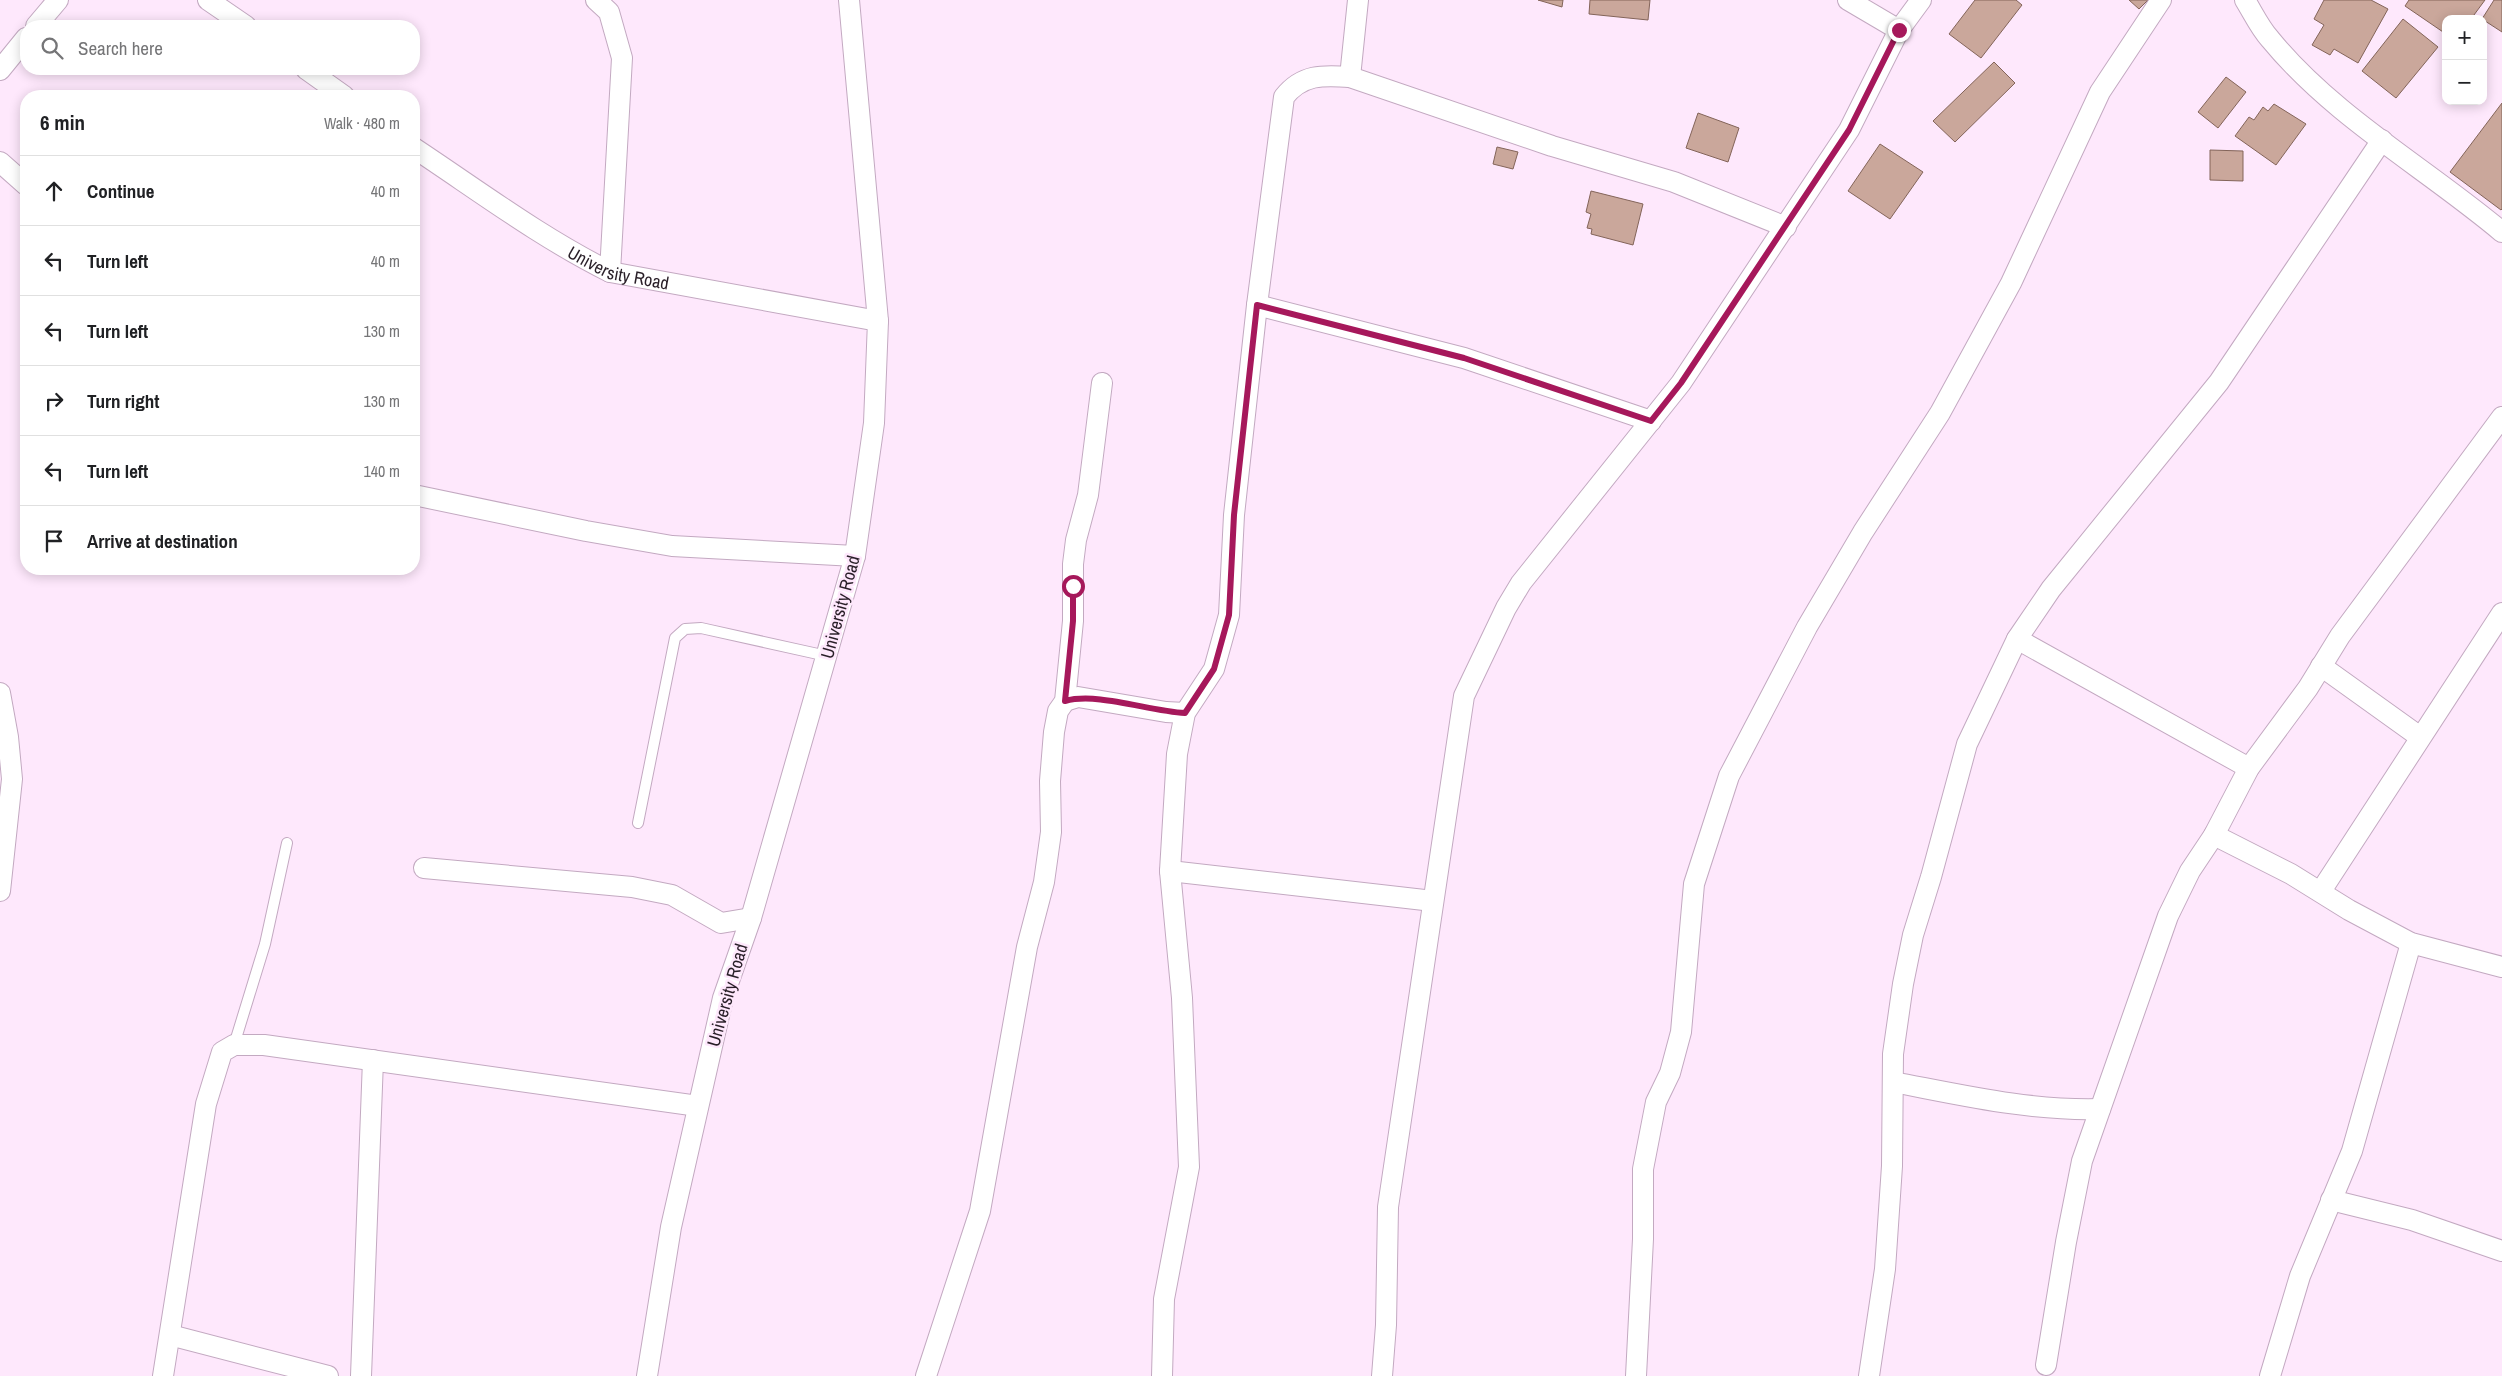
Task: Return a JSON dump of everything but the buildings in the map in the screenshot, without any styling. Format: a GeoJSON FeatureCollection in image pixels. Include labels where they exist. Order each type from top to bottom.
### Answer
{"type":"FeatureCollection","features":[{"type":"Feature","properties":{"kind":"street"},"geometry":{"type":"LineString","coordinates":[[41,20],[58,0]]}},
{"type":"Feature","properties":{"kind":"street"},"geometry":{"type":"LineString","coordinates":[[208,0],[237,20]]}},
{"type":"Feature","properties":{"kind":"street"},"geometry":{"type":"LineString","coordinates":[[596,0],[609,12],[622,58],[610,272]]}},
{"type":"Feature","properties":{"kind":"street"},"geometry":{"type":"LineString","coordinates":[[849,0],[878,321]]}},
{"type":"Feature","properties":{"kind":"street"},"geometry":{"type":"LineString","coordinates":[[1350,77],[1358,0]]}},
{"type":"Feature","properties":{"kind":"street"},"geometry":{"type":"LineString","coordinates":[[1848,0],[1899,30]]}},
{"type":"Feature","properties":{"kind":"street"},"geometry":{"type":"LineString","coordinates":[[1382,1376],[1386,1325],[1388,1207],[1464,696],[1521,583],[1681,383],[1849,130],[1899,30],[1921,0]]}},
{"type":"Feature","properties":{"kind":"street"},"geometry":{"type":"LineString","coordinates":[[1636,1376],[1643,1239],[1643,1169],[1656,1102],[1670,1073],[1681,1032],[1694,884],[1730,776],[1806,627],[1863,532],[1940,414],[2011,283],[2100,92],[2161,0]]}},
{"type":"Feature","properties":{"kind":"street"},"geometry":{"type":"LineString","coordinates":[[2246,0],[2269,38],[2303,74],[2382,140],[2459,196],[2502,232]]}},
{"type":"Feature","properties":{"kind":"street"},"geometry":{"type":"LineString","coordinates":[[0,70],[20,45]]}},
{"type":"Feature","properties":{"kind":"street"},"geometry":{"type":"LineString","coordinates":[[314,75],[336,90]]}},
{"type":"Feature","properties":{"kind":"street"},"geometry":{"type":"LineString","coordinates":[[1162,1376],[1164,1299],[1189,1167],[1183,1007],[1170,871],[1176,754],[1185,713],[1214,669],[1229,615],[1234,515],[1257,305],[1284,97],[1292,86],[1307,77],[1327,75],[1350,77],[1552,146],[1674,182],[1786,227]]}},
{"type":"Feature","properties":{"kind":"street"},"geometry":{"type":"LineString","coordinates":[[1869,1376],[1885,1269],[1892,1166],[1893,1054],[1913,935],[1931,877],[1967,744],[2017,639],[2052,589],[2218,382],[2382,140]]}},
{"type":"Feature","properties":{"kind":"street","name":"University Road"},"geometry":{"type":"LineString","coordinates":[[420,152],[529,226],[576,255],[610,272],[878,321],[874,423],[855,556],[751,918],[723,998],[671,1228],[647,1376]]}},
{"type":"Feature","properties":{"kind":"street"},"geometry":{"type":"LineString","coordinates":[[0,162],[20,180]]}},
{"type":"Feature","properties":{"kind":"street"},"geometry":{"type":"LineString","coordinates":[[1257,305],[1464,358],[1651,421]]}},
{"type":"Feature","properties":{"kind":"street"},"geometry":{"type":"LineString","coordinates":[[926,1376],[980,1211],[1027,947],[1044,882],[1051,832],[1050,782],[1054,732],[1058,711],[1065,701],[1073,621],[1073,564],[1076,540],[1088,496],[1102,383]]}},
{"type":"Feature","properties":{"kind":"street"},"geometry":{"type":"LineString","coordinates":[[2046,1365],[2066,1242],[2082,1161],[2168,916],[2190,871],[2214,835],[2249,768],[2340,636],[2499,427]]}},
{"type":"Feature","properties":{"kind":"street"},"geometry":{"type":"LineString","coordinates":[[420,496],[577,529],[672,546],[855,556]]}},
{"type":"Feature","properties":{"kind":"street"},"geometry":{"type":"LineString","coordinates":[[2321,891],[2502,613]]}},
{"type":"Feature","properties":{"kind":"street"},"geometry":{"type":"LineString","coordinates":[[2017,639],[2249,768]]}},
{"type":"Feature","properties":{"kind":"street"},"geometry":{"type":"LineString","coordinates":[[2321,666],[2420,738]]}},
{"type":"Feature","properties":{"kind":"street"},"geometry":{"type":"LineString","coordinates":[[0,693],[8,738],[12,779],[0,891]]}},
{"type":"Feature","properties":{"kind":"street"},"geometry":{"type":"LineString","coordinates":[[1065,701],[1078,697],[1092,698],[1166,712],[1185,713]]}},
{"type":"Feature","properties":{"kind":"street"},"geometry":{"type":"LineString","coordinates":[[2214,835],[2321,891],[2349,910],[2411,942],[2502,966]]}},
{"type":"Feature","properties":{"kind":"street"},"geometry":{"type":"LineString","coordinates":[[424,868],[632,887],[672,895],[721,923],[751,918]]}},
{"type":"Feature","properties":{"kind":"street"},"geometry":{"type":"LineString","coordinates":[[1170,871],[1433,901]]}},
{"type":"Feature","properties":{"kind":"street"},"geometry":{"type":"LineString","coordinates":[[2270,1376],[2300,1276],[2352,1151],[2411,942]]}},
{"type":"Feature","properties":{"kind":"street"},"geometry":{"type":"LineString","coordinates":[[163,1376],[206,1104],[222,1052],[234,1045],[264,1045],[698,1106]]}},
{"type":"Feature","properties":{"kind":"street"},"geometry":{"type":"LineString","coordinates":[[361,1376],[373,1060]]}},
{"type":"Feature","properties":{"kind":"street"},"geometry":{"type":"LineString","coordinates":[[1893,1082],[2045,1109],[2100,1109]]}},
{"type":"Feature","properties":{"kind":"street"},"geometry":{"type":"LineString","coordinates":[[2331,1200],[2412,1220],[2502,1252]]}},
{"type":"Feature","properties":{"kind":"street"},"geometry":{"type":"LineString","coordinates":[[170,1334],[328,1376]]}},
{"type":"Feature","properties":{"kind":"lane"},"geometry":{"type":"LineString","coordinates":[[638,823],[675,638],[685,629],[701,628],[827,656]]}},
{"type":"Feature","properties":{"kind":"lane"},"geometry":{"type":"LineString","coordinates":[[234,1045],[265,944],[287,843]]}},
{"type":"Feature","properties":{"kind":"route"},"geometry":{"type":"LineString","coordinates":[[1073,586],[1073,621],[1065,701],[1078,697],[1092,698],[1166,712],[1185,713],[1211,676],[1221,649],[1229,615],[1234,515],[1257,305],[1464,358],[1651,421],[1681,383],[1849,130],[1899,30]]}}]}
